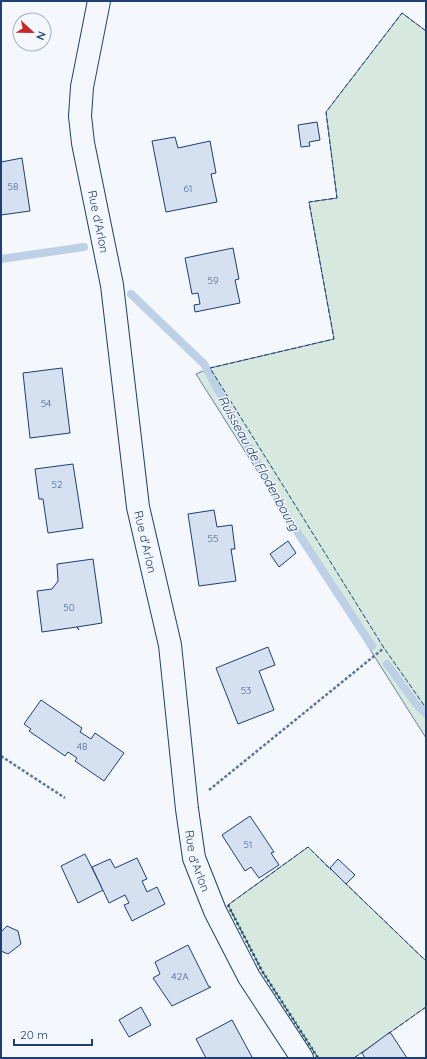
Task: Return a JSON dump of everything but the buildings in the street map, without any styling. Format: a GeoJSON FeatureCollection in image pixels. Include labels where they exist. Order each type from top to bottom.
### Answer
{"type":"FeatureCollection","features":[{"type":"Feature","properties":{"kind":"street","name":"Rue d'Arlon"},"geometry":{"type":"LineString","coordinates":[[99,1],[82,87],[80,116],[83,143],[112,285],[138,507],[170,645],[187,809],[194,858],[215,911],[249,977],[302,1058]]}},
{"type":"Feature","properties":{"kind":"path"},"geometry":{"type":"LineString","coordinates":[[187,809],[384,648]]}},
{"type":"Feature","properties":{"kind":"path"},"geometry":{"type":"LineString","coordinates":[[1,756],[65,798]]}},
{"type":"Feature","properties":{"kind":"shaded area"},"geometry":{"type":"Polygon","coordinates":[[[402,13],[426,31],[426,738],[196,374],[210,368],[334,339],[309,202],[337,198],[326,112],[402,13]]]}},
{"type":"Feature","properties":{"kind":"shaded area"},"geometry":{"type":"Polygon","coordinates":[[[308,847],[426,961],[426,1007],[354,1058],[318,1058],[262,971],[228,905],[308,847]]]}},
{"type":"Feature","properties":{"kind":"waterway","name":"Ruisseau de Flodenbourg"},"geometry":{"type":"LineString","coordinates":[[1,259],[84,247]]}},
{"type":"Feature","properties":{"kind":"waterway","name":"Ruisseau de Flodenbourg"},"geometry":{"type":"LineString","coordinates":[[131,294],[204,364],[283,510],[372,646]]}},
{"type":"Feature","properties":{"kind":"waterway","name":"Ruisseau de Flodenbourg"},"geometry":{"type":"LineString","coordinates":[[387,664],[417,705],[426,714]]}},
{"type":"Feature","properties":{"kind":"hedge"},"geometry":{"type":"LineString","coordinates":[[228,905],[262,971],[318,1058]]}},
{"type":"Feature","properties":{"kind":"fence"},"geometry":{"type":"LineString","coordinates":[[426,31],[402,13],[326,112],[337,198],[309,202],[334,339],[210,368],[384,648],[426,708]]}},
{"type":"Feature","properties":{"kind":"fence"},"geometry":{"type":"LineString","coordinates":[[318,1058],[262,971],[228,905],[308,847],[331,870]]}},
{"type":"Feature","properties":{"kind":"fence"},"geometry":{"type":"LineString","coordinates":[[344,882],[426,961]]}},
{"type":"Feature","properties":{"kind":"fence"},"geometry":{"type":"LineString","coordinates":[[388,1034],[426,1007]]}},
{"type":"Feature","properties":{"kind":"fence"},"geometry":{"type":"LineString","coordinates":[[354,1058],[364,1051]]}}]}
